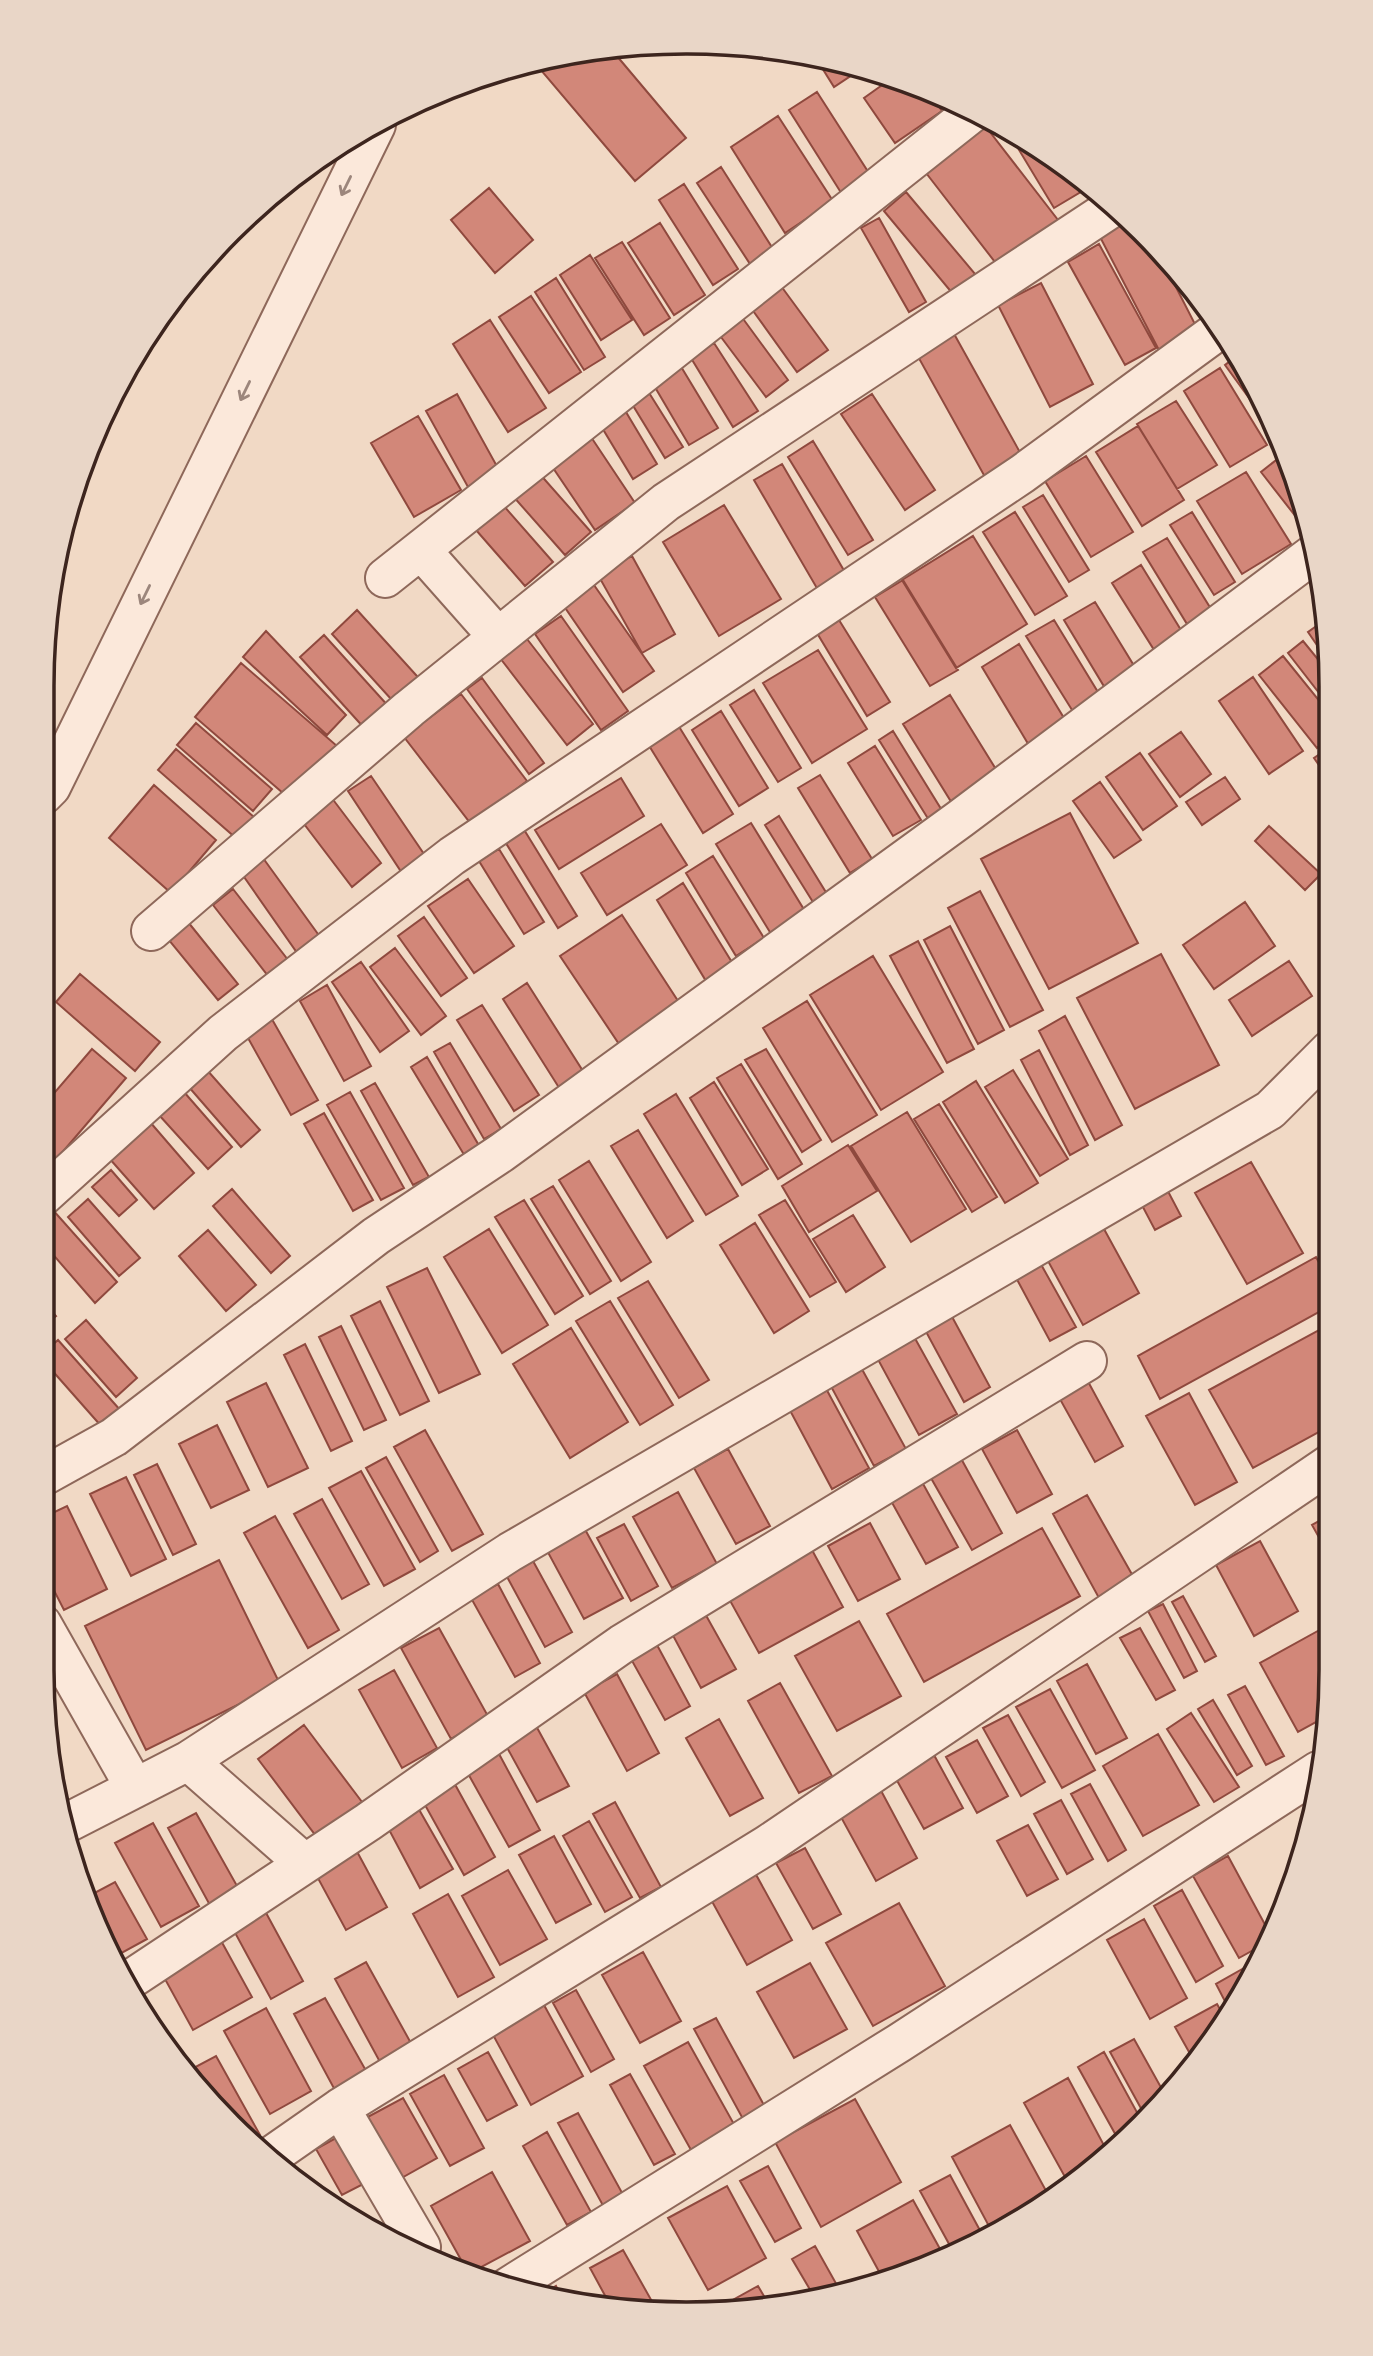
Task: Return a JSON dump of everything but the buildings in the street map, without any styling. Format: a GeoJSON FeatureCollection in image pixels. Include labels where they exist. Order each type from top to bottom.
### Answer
{"type":"FeatureCollection","features":[{"type":"Feature","properties":{"kind":"street"},"geometry":{"type":"LineString","coordinates":[[386,578],[966,119]]}},
{"type":"Feature","properties":{"kind":"street"},"geometry":{"type":"LineString","coordinates":[[54,781],[369,140]]}},
{"type":"Feature","properties":{"kind":"street"},"geometry":{"type":"LineString","coordinates":[[151,931],[409,709],[666,502],[1105,213]]}},
{"type":"Feature","properties":{"kind":"street"},"geometry":{"type":"LineString","coordinates":[[54,1186],[223,1033],[452,856],[1022,474],[1212,335]]}},
{"type":"Feature","properties":{"kind":"street"},"geometry":{"type":"LineString","coordinates":[[421,550],[498,637]]}},
{"type":"Feature","properties":{"kind":"street"},"geometry":{"type":"LineString","coordinates":[[54,1470],[114,1437],[376,1236],[501,1153],[960,819],[1306,559]]}},
{"type":"Feature","properties":{"kind":"street"},"geometry":{"type":"LineString","coordinates":[[73,1820],[188,1760],[510,1552],[1270,1110],[1319,1060]]}},
{"type":"Feature","properties":{"kind":"street"},"geometry":{"type":"LineString","coordinates":[[134,1977],[303,1862],[368,1822],[622,1644],[1087,1361]]}},
{"type":"Feature","properties":{"kind":"street"},"geometry":{"type":"LineString","coordinates":[[278,2151],[340,2108],[767,1845],[1319,1471]]}},
{"type":"Feature","properties":{"kind":"street"},"geometry":{"type":"LineString","coordinates":[[54,1645],[135,1788]]}},
{"type":"Feature","properties":{"kind":"street"},"geometry":{"type":"LineString","coordinates":[[188,1760],[303,1862]]}},
{"type":"Feature","properties":{"kind":"street"},"geometry":{"type":"LineString","coordinates":[[520,2279],[899,2043],[1309,1777]]}},
{"type":"Feature","properties":{"kind":"street"},"geometry":{"type":"LineString","coordinates":[[340,2108],[417,2242]]}}]}
